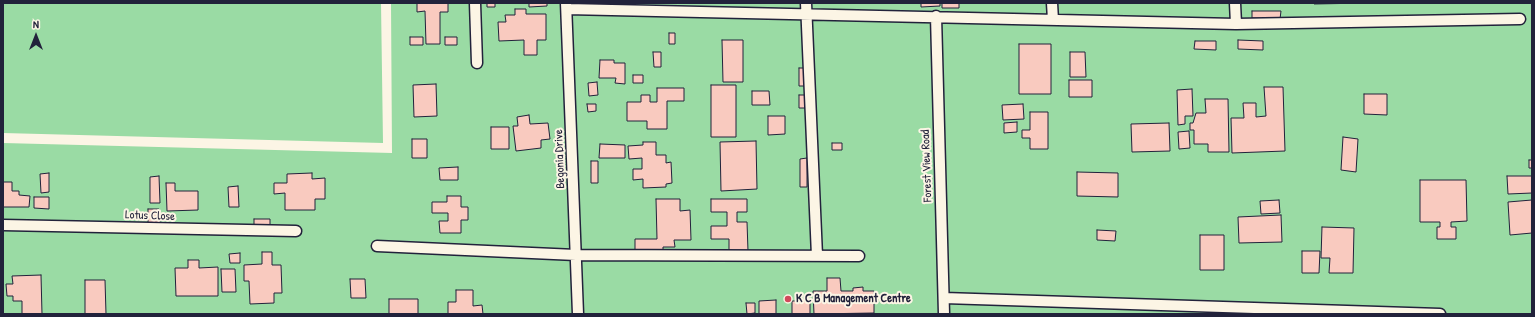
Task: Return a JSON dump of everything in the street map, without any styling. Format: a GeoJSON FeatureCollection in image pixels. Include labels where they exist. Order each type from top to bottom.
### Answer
{"type":"FeatureCollection","features":[{"type":"Feature","properties":{"kind":"street"},"geometry":{"type":"LineString","coordinates":[[475,3],[477,63]]}},
{"type":"Feature","properties":{"kind":"street"},"geometry":{"type":"LineString","coordinates":[[806,3],[817,256]]}},
{"type":"Feature","properties":{"kind":"street"},"geometry":{"type":"LineString","coordinates":[[1052,3],[1053,20]]}},
{"type":"Feature","properties":{"kind":"street"},"geometry":{"type":"LineString","coordinates":[[1236,3],[1236,24]]}},
{"type":"Feature","properties":{"kind":"street"},"geometry":{"type":"LineString","coordinates":[[567,6],[806,14],[1236,24],[1520,19]]}},
{"type":"Feature","properties":{"kind":"street","name":"Begonia Drive"},"geometry":{"type":"LineString","coordinates":[[567,6],[578,314]]}},
{"type":"Feature","properties":{"kind":"street","name":"Forest View Road"},"geometry":{"type":"LineString","coordinates":[[936,16],[944,314]]}},
{"type":"Feature","properties":{"kind":"street","name":"Lotus Close"},"geometry":{"type":"LineString","coordinates":[[3,226],[296,231]]}},
{"type":"Feature","properties":{"kind":"street"},"geometry":{"type":"LineString","coordinates":[[377,246],[576,255],[859,256]]}},
{"type":"Feature","properties":{"kind":"street"},"geometry":{"type":"LineString","coordinates":[[944,298],[1440,314]]}},
{"type":"Feature","properties":{"kind":"green space"},"geometry":{"type":"Polygon","coordinates":[[[3,3],[381,3],[383,143],[3,133],[3,3]]]}},
{"type":"Feature","properties":{"kind":"green space"},"geometry":{"type":"Polygon","coordinates":[[[391,3],[1532,3],[1532,314],[3,314],[3,143],[392,153],[391,3]]]}},
{"type":"Feature","properties":{"kind":"building"},"geometry":{"type":"Polygon","coordinates":[[[417,3],[448,3],[448,12],[440,12],[440,44],[426,44],[425,11],[417,12],[417,3]]]}},
{"type":"Feature","properties":{"kind":"building"},"geometry":{"type":"Polygon","coordinates":[[[487,3],[495,3],[495,7],[487,7],[487,3]]]}},
{"type":"Feature","properties":{"kind":"building"},"geometry":{"type":"Polygon","coordinates":[[[529,3],[547,3],[547,6],[529,7],[529,3]]]}},
{"type":"Feature","properties":{"kind":"building"},"geometry":{"type":"Polygon","coordinates":[[[921,3],[940,3],[940,6],[921,7],[921,3]]]}},
{"type":"Feature","properties":{"kind":"building"},"geometry":{"type":"Polygon","coordinates":[[[942,3],[959,3],[959,8],[942,8],[942,3]]]}},
{"type":"Feature","properties":{"kind":"building"},"geometry":{"type":"Polygon","coordinates":[[[1314,3],[1367,3],[1314,4],[1314,3]]]}},
{"type":"Feature","properties":{"kind":"building"},"geometry":{"type":"Polygon","coordinates":[[[515,9],[526,9],[526,14],[546,14],[546,40],[537,40],[537,55],[524,55],[524,40],[499,41],[498,22],[506,22],[505,15],[515,15],[515,9]]]}},
{"type":"Feature","properties":{"kind":"building"},"geometry":{"type":"Polygon","coordinates":[[[1252,11],[1281,11],[1280,19],[1252,18],[1252,11]]]}},
{"type":"Feature","properties":{"kind":"building"},"geometry":{"type":"Polygon","coordinates":[[[669,33],[675,33],[675,44],[669,44],[669,33]]]}},
{"type":"Feature","properties":{"kind":"building"},"geometry":{"type":"Polygon","coordinates":[[[410,37],[423,37],[423,45],[410,45],[410,37]]]}},
{"type":"Feature","properties":{"kind":"building"},"geometry":{"type":"Polygon","coordinates":[[[445,37],[457,37],[457,45],[445,45],[445,37]]]}},
{"type":"Feature","properties":{"kind":"building"},"geometry":{"type":"Polygon","coordinates":[[[722,40],[743,40],[743,82],[723,82],[722,40]]]}},
{"type":"Feature","properties":{"kind":"building"},"geometry":{"type":"Polygon","coordinates":[[[1238,40],[1263,41],[1263,50],[1238,49],[1238,40]]]}},
{"type":"Feature","properties":{"kind":"building"},"geometry":{"type":"Polygon","coordinates":[[[1195,41],[1216,41],[1216,50],[1194,49],[1195,41]]]}},
{"type":"Feature","properties":{"kind":"building"},"geometry":{"type":"Polygon","coordinates":[[[1019,44],[1051,44],[1051,94],[1019,94],[1019,44]]]}},
{"type":"Feature","properties":{"kind":"building"},"geometry":{"type":"Polygon","coordinates":[[[653,52],[661,52],[661,67],[654,67],[653,52]]]}},
{"type":"Feature","properties":{"kind":"building"},"geometry":{"type":"Polygon","coordinates":[[[1070,52],[1085,52],[1086,77],[1070,77],[1070,52]]]}},
{"type":"Feature","properties":{"kind":"building"},"geometry":{"type":"Polygon","coordinates":[[[600,60],[614,60],[614,63],[625,63],[625,84],[615,83],[616,78],[599,78],[600,60]]]}},
{"type":"Feature","properties":{"kind":"building"},"geometry":{"type":"Polygon","coordinates":[[[799,68],[805,68],[805,86],[799,86],[799,68]]]}},
{"type":"Feature","properties":{"kind":"building"},"geometry":{"type":"Polygon","coordinates":[[[633,75],[643,75],[643,83],[633,83],[633,75]]]}},
{"type":"Feature","properties":{"kind":"building"},"geometry":{"type":"Polygon","coordinates":[[[1069,80],[1092,80],[1092,97],[1069,97],[1069,80]]]}},
{"type":"Feature","properties":{"kind":"building"},"geometry":{"type":"Polygon","coordinates":[[[597,82],[598,95],[589,96],[588,83],[597,82]]]}},
{"type":"Feature","properties":{"kind":"building"},"geometry":{"type":"Polygon","coordinates":[[[436,84],[437,116],[414,117],[413,85],[436,84]]]}},
{"type":"Feature","properties":{"kind":"building"},"geometry":{"type":"Polygon","coordinates":[[[711,85],[736,85],[736,137],[711,137],[711,85]]]}},
{"type":"Feature","properties":{"kind":"building"},"geometry":{"type":"Polygon","coordinates":[[[1264,87],[1283,87],[1285,151],[1232,153],[1231,118],[1244,118],[1243,103],[1256,103],[1256,117],[1266,116],[1264,87]]]}},
{"type":"Feature","properties":{"kind":"building"},"geometry":{"type":"Polygon","coordinates":[[[657,88],[684,88],[684,101],[667,101],[667,129],[647,129],[647,121],[627,121],[627,102],[641,102],[641,95],[650,95],[650,102],[657,102],[657,88]]]}},
{"type":"Feature","properties":{"kind":"building"},"geometry":{"type":"Polygon","coordinates":[[[1192,89],[1193,116],[1185,116],[1185,124],[1178,125],[1177,90],[1192,89]]]}},
{"type":"Feature","properties":{"kind":"building"},"geometry":{"type":"Polygon","coordinates":[[[752,91],[769,91],[770,105],[752,105],[752,91]]]}},
{"type":"Feature","properties":{"kind":"building"},"geometry":{"type":"Polygon","coordinates":[[[1364,94],[1387,94],[1387,115],[1364,114],[1364,94]]]}},
{"type":"Feature","properties":{"kind":"building"},"geometry":{"type":"Polygon","coordinates":[[[799,95],[806,95],[807,108],[799,108],[799,95]]]}},
{"type":"Feature","properties":{"kind":"building"},"geometry":{"type":"Polygon","coordinates":[[[1205,99],[1228,99],[1229,152],[1208,152],[1208,144],[1194,144],[1194,130],[1190,130],[1190,123],[1193,123],[1196,113],[1206,113],[1205,99]]]}},
{"type":"Feature","properties":{"kind":"building"},"geometry":{"type":"Polygon","coordinates":[[[587,104],[596,104],[596,111],[588,112],[587,104]]]}},
{"type":"Feature","properties":{"kind":"building"},"geometry":{"type":"Polygon","coordinates":[[[1023,104],[1024,119],[1003,120],[1002,105],[1023,104]]]}},
{"type":"Feature","properties":{"kind":"building"},"geometry":{"type":"Polygon","coordinates":[[[1030,112],[1048,112],[1048,149],[1030,149],[1030,138],[1022,138],[1022,130],[1030,130],[1030,112]]]}},
{"type":"Feature","properties":{"kind":"building"},"geometry":{"type":"Polygon","coordinates":[[[529,115],[530,124],[548,123],[550,139],[541,140],[541,148],[516,151],[513,126],[518,126],[517,117],[529,115]]]}},
{"type":"Feature","properties":{"kind":"building"},"geometry":{"type":"Polygon","coordinates":[[[768,116],[785,116],[785,134],[768,135],[768,116]]]}},
{"type":"Feature","properties":{"kind":"building"},"geometry":{"type":"Polygon","coordinates":[[[1017,122],[1017,132],[1004,133],[1004,123],[1017,122]]]}},
{"type":"Feature","properties":{"kind":"building"},"geometry":{"type":"Polygon","coordinates":[[[1169,123],[1170,151],[1132,152],[1131,124],[1169,123]]]}},
{"type":"Feature","properties":{"kind":"building"},"geometry":{"type":"Polygon","coordinates":[[[491,127],[509,127],[509,149],[491,149],[491,127]]]}},
{"type":"Feature","properties":{"kind":"building"},"geometry":{"type":"Polygon","coordinates":[[[1189,131],[1190,148],[1179,149],[1178,132],[1189,131]]]}},
{"type":"Feature","properties":{"kind":"building"},"geometry":{"type":"Polygon","coordinates":[[[1343,137],[1358,139],[1356,172],[1341,170],[1343,137]]]}},
{"type":"Feature","properties":{"kind":"building"},"geometry":{"type":"Polygon","coordinates":[[[412,139],[427,139],[427,158],[412,158],[412,139]]]}},
{"type":"Feature","properties":{"kind":"building"},"geometry":{"type":"Polygon","coordinates":[[[756,141],[757,189],[721,191],[720,142],[756,141]]]}},
{"type":"Feature","properties":{"kind":"building"},"geometry":{"type":"Polygon","coordinates":[[[643,142],[656,142],[656,155],[666,155],[666,163],[671,162],[672,183],[666,184],[666,187],[643,188],[643,179],[633,180],[633,169],[642,169],[642,158],[629,159],[628,146],[643,145],[643,142]]]}},
{"type":"Feature","properties":{"kind":"building"},"geometry":{"type":"Polygon","coordinates":[[[832,143],[842,143],[842,150],[832,150],[832,143]]]}},
{"type":"Feature","properties":{"kind":"building"},"geometry":{"type":"Polygon","coordinates":[[[600,144],[625,145],[625,158],[599,158],[600,144]]]}},
{"type":"Feature","properties":{"kind":"building"},"geometry":{"type":"Polygon","coordinates":[[[807,158],[807,187],[800,187],[800,159],[807,158]]]}},
{"type":"Feature","properties":{"kind":"building"},"geometry":{"type":"Polygon","coordinates":[[[1529,160],[1532,160],[1532,168],[1529,168],[1529,160]]]}},
{"type":"Feature","properties":{"kind":"building"},"geometry":{"type":"Polygon","coordinates":[[[591,161],[598,161],[598,183],[591,183],[591,161]]]}},
{"type":"Feature","properties":{"kind":"building"},"geometry":{"type":"Polygon","coordinates":[[[458,167],[458,180],[440,180],[439,168],[458,167]]]}},
{"type":"Feature","properties":{"kind":"building"},"geometry":{"type":"Polygon","coordinates":[[[1077,172],[1118,173],[1118,197],[1077,196],[1077,172]]]}},
{"type":"Feature","properties":{"kind":"building"},"geometry":{"type":"Polygon","coordinates":[[[49,173],[49,192],[41,193],[40,174],[49,173]]]}},
{"type":"Feature","properties":{"kind":"building"},"geometry":{"type":"Polygon","coordinates":[[[312,173],[312,179],[325,178],[325,199],[315,199],[315,210],[285,210],[285,193],[274,194],[274,183],[287,183],[287,174],[312,173]]]}},
{"type":"Feature","properties":{"kind":"building"},"geometry":{"type":"Polygon","coordinates":[[[159,176],[160,203],[150,203],[150,177],[159,176]]]}},
{"type":"Feature","properties":{"kind":"building"},"geometry":{"type":"Polygon","coordinates":[[[1507,176],[1532,176],[1532,193],[1508,194],[1507,176]]]}},
{"type":"Feature","properties":{"kind":"building"},"geometry":{"type":"Polygon","coordinates":[[[1420,180],[1466,180],[1467,221],[1451,222],[1451,227],[1456,227],[1456,239],[1437,239],[1437,227],[1440,227],[1440,222],[1420,222],[1420,180]]]}},
{"type":"Feature","properties":{"kind":"building"},"geometry":{"type":"Polygon","coordinates":[[[3,182],[12,182],[12,191],[19,191],[19,195],[30,196],[29,207],[3,207],[3,182]]]}},
{"type":"Feature","properties":{"kind":"building"},"geometry":{"type":"Polygon","coordinates":[[[166,183],[175,183],[175,191],[198,191],[198,210],[167,211],[166,183]]]}},
{"type":"Feature","properties":{"kind":"building"},"geometry":{"type":"Polygon","coordinates":[[[238,186],[239,207],[229,207],[228,187],[238,186]]]}},
{"type":"Feature","properties":{"kind":"building"},"geometry":{"type":"Polygon","coordinates":[[[447,196],[461,196],[461,207],[468,207],[468,220],[461,220],[461,233],[440,233],[439,221],[448,221],[448,213],[432,213],[432,202],[447,202],[447,196]]]}},
{"type":"Feature","properties":{"kind":"building"},"geometry":{"type":"Polygon","coordinates":[[[34,197],[49,197],[49,209],[34,208],[34,197]]]}},
{"type":"Feature","properties":{"kind":"building"},"geometry":{"type":"Polygon","coordinates":[[[656,199],[680,199],[680,211],[690,210],[691,240],[674,240],[675,247],[663,247],[663,251],[635,252],[635,239],[657,239],[656,199]]]}},
{"type":"Feature","properties":{"kind":"building"},"geometry":{"type":"Polygon","coordinates":[[[711,199],[747,199],[747,212],[737,212],[737,222],[747,222],[748,251],[729,251],[729,239],[711,239],[711,226],[727,226],[727,212],[711,212],[711,199]]]}},
{"type":"Feature","properties":{"kind":"building"},"geometry":{"type":"Polygon","coordinates":[[[1279,200],[1280,213],[1261,214],[1260,201],[1279,200]]]}},
{"type":"Feature","properties":{"kind":"building"},"geometry":{"type":"Polygon","coordinates":[[[1532,200],[1532,233],[1510,235],[1508,202],[1532,200]]]}},
{"type":"Feature","properties":{"kind":"building"},"geometry":{"type":"Polygon","coordinates":[[[148,209],[159,209],[160,223],[148,223],[148,209]]]}},
{"type":"Feature","properties":{"kind":"building"},"geometry":{"type":"Polygon","coordinates":[[[1281,215],[1282,242],[1239,243],[1238,217],[1281,215]]]}},
{"type":"Feature","properties":{"kind":"building"},"geometry":{"type":"Polygon","coordinates":[[[254,219],[270,219],[270,228],[254,228],[254,219]]]}},
{"type":"Feature","properties":{"kind":"building"},"geometry":{"type":"Polygon","coordinates":[[[1322,227],[1354,228],[1353,273],[1329,273],[1330,258],[1321,258],[1322,227]]]}},
{"type":"Feature","properties":{"kind":"building"},"geometry":{"type":"Polygon","coordinates":[[[1097,230],[1116,231],[1115,241],[1097,240],[1097,230]]]}},
{"type":"Feature","properties":{"kind":"building"},"geometry":{"type":"Polygon","coordinates":[[[1200,235],[1224,235],[1224,270],[1200,270],[1200,235]]]}},
{"type":"Feature","properties":{"kind":"building"},"geometry":{"type":"Polygon","coordinates":[[[1302,251],[1320,251],[1319,273],[1302,273],[1302,251]]]}},
{"type":"Feature","properties":{"kind":"building"},"geometry":{"type":"Polygon","coordinates":[[[262,252],[272,252],[272,265],[281,265],[282,293],[274,293],[274,303],[250,304],[249,281],[244,281],[244,265],[262,264],[262,252]]]}},
{"type":"Feature","properties":{"kind":"building"},"geometry":{"type":"Polygon","coordinates":[[[240,253],[240,263],[230,263],[229,254],[240,253]]]}},
{"type":"Feature","properties":{"kind":"building"},"geometry":{"type":"Polygon","coordinates":[[[188,260],[199,260],[199,268],[218,267],[218,296],[176,296],[175,268],[188,268],[188,260]]]}},
{"type":"Feature","properties":{"kind":"building"},"geometry":{"type":"Polygon","coordinates":[[[221,269],[235,269],[236,292],[222,292],[221,269]]]}},
{"type":"Feature","properties":{"kind":"building"},"geometry":{"type":"Polygon","coordinates":[[[41,275],[42,314],[22,314],[22,301],[13,301],[13,296],[7,296],[6,284],[13,284],[12,276],[41,275]]]}},
{"type":"Feature","properties":{"kind":"building"},"geometry":{"type":"Polygon","coordinates":[[[827,278],[840,278],[841,291],[853,291],[853,288],[863,287],[863,291],[874,291],[874,313],[814,314],[813,291],[827,291],[827,278]]]}},
{"type":"Feature","properties":{"kind":"building"},"geometry":{"type":"Polygon","coordinates":[[[350,279],[365,279],[366,298],[351,298],[350,279]]]}},
{"type":"Feature","properties":{"kind":"building"},"geometry":{"type":"Polygon","coordinates":[[[85,280],[105,280],[106,314],[85,314],[85,280]]]}},
{"type":"Feature","properties":{"kind":"building"},"geometry":{"type":"Polygon","coordinates":[[[456,290],[473,290],[473,306],[482,305],[483,314],[448,314],[448,302],[456,302],[456,290]]]}},
{"type":"Feature","properties":{"kind":"building"},"geometry":{"type":"Polygon","coordinates":[[[389,299],[418,299],[418,314],[389,314],[389,299]]]}},
{"type":"Feature","properties":{"kind":"building"},"geometry":{"type":"Polygon","coordinates":[[[776,300],[776,314],[759,314],[759,301],[776,300]]]}},
{"type":"Feature","properties":{"kind":"building"},"geometry":{"type":"Polygon","coordinates":[[[792,301],[810,301],[810,314],[792,314],[792,301]]]}},
{"type":"Feature","properties":{"kind":"building"},"geometry":{"type":"Polygon","coordinates":[[[746,303],[755,303],[755,313],[747,314],[746,303]]]}},
{"type":"Feature","properties":{"kind":"place","name":"K C B Management Centre"},"geometry":{"type":"Point","coordinates":[788,299]}}]}
